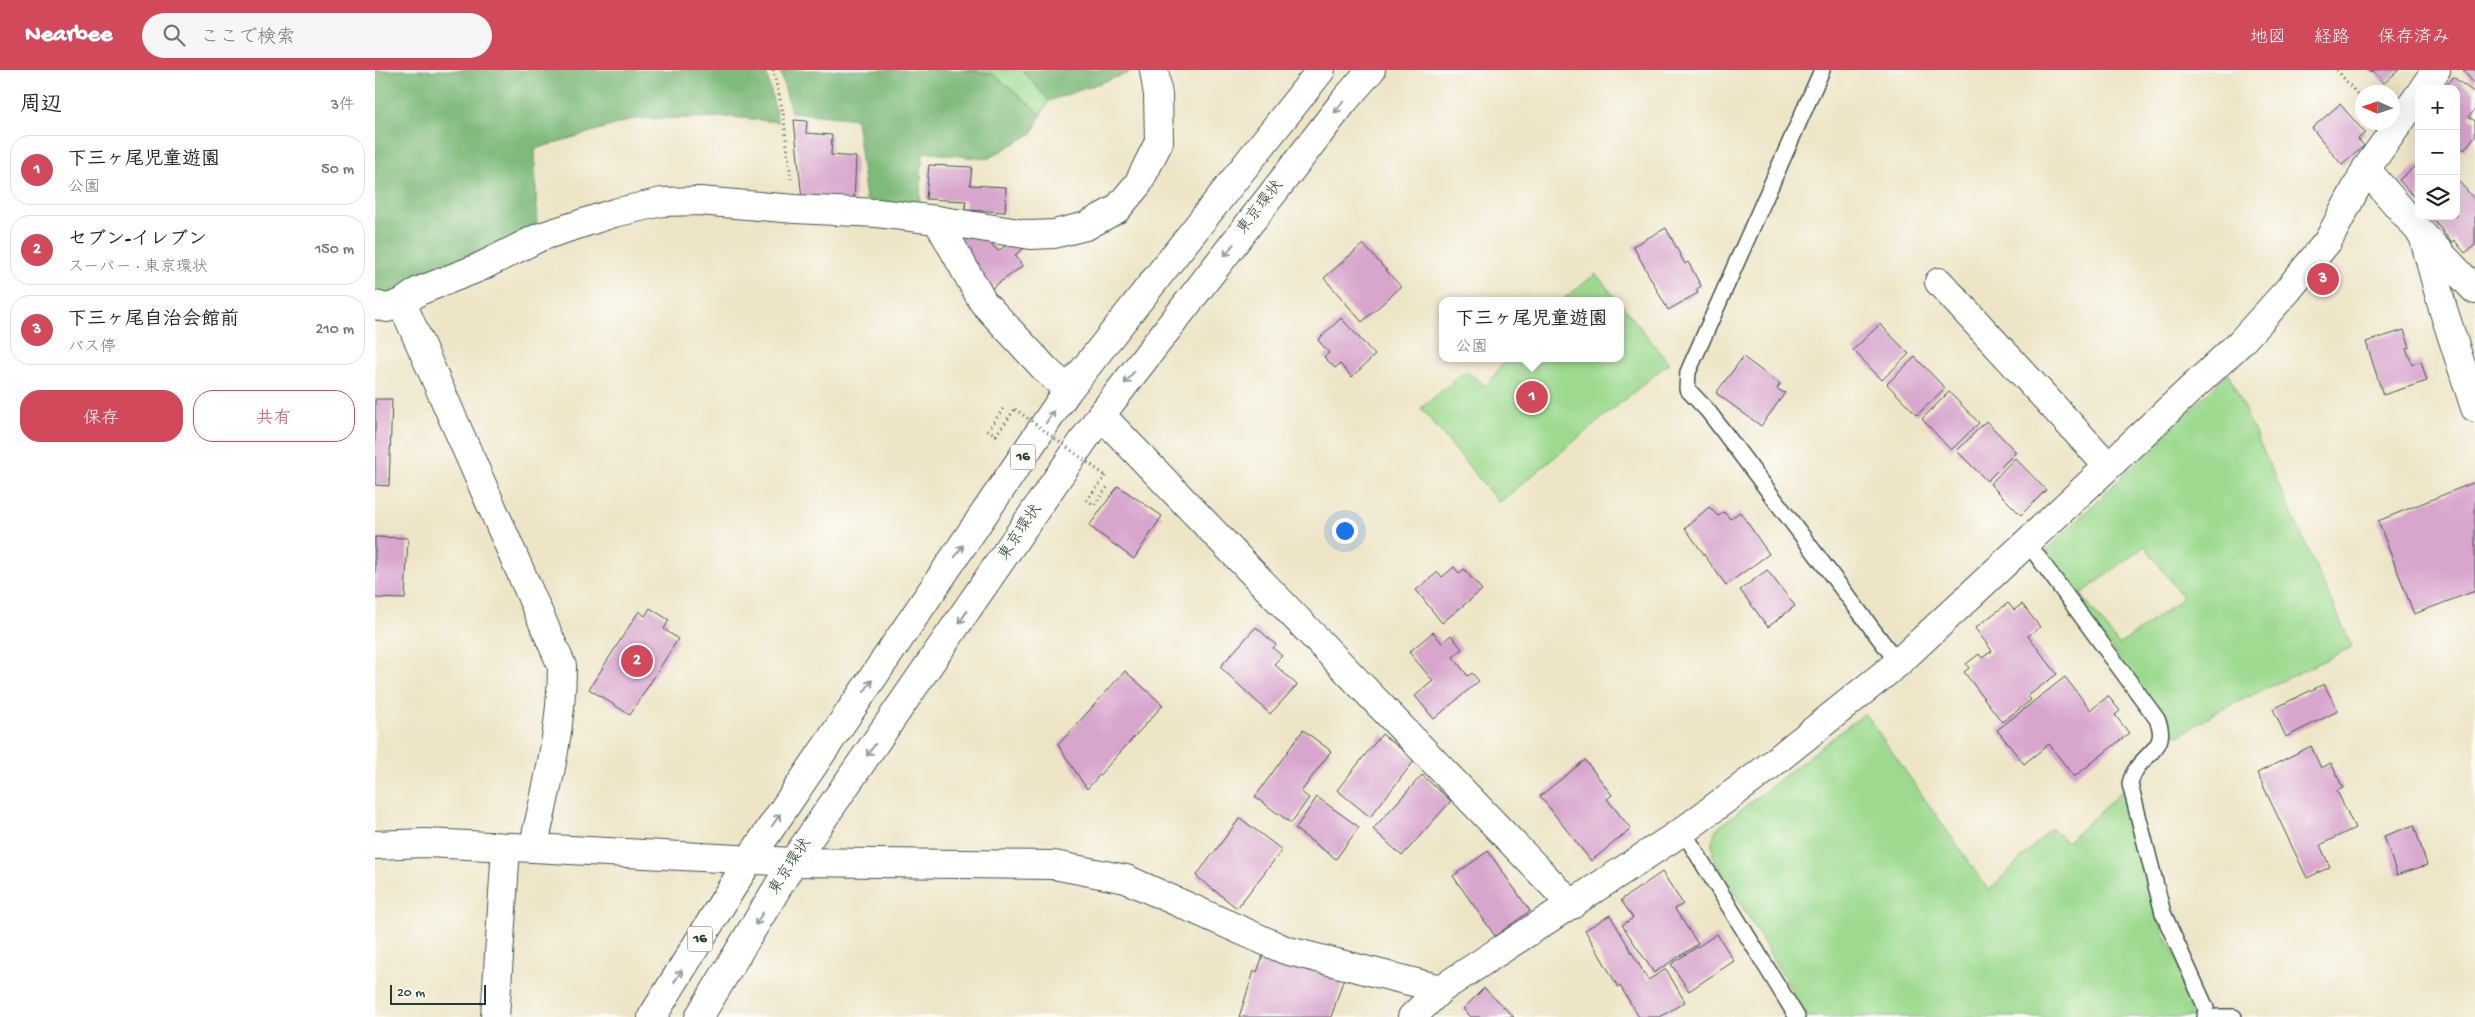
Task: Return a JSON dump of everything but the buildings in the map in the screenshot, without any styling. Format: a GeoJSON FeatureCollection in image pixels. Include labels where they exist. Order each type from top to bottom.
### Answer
{"type":"FeatureCollection","features":[{"type":"Feature","properties":{"kind":"main road"},"geometry":{"type":"LineString","coordinates":[[375,306],[387,308],[402,303],[419,291],[478,268],[540,237],[614,212],[662,202],[699,201],[795,209],[877,213],[937,220],[1031,235],[1054,234],[1086,226],[1117,208],[1138,184],[1159,142],[1158,95],[1154,70]]}},
{"type":"Feature","properties":{"kind":"main road","name":"16"},"geometry":{"type":"LineString","coordinates":[[652,1017],[749,860],[1069,390],[1321,70]]}},
{"type":"Feature","properties":{"kind":"main road","name":"東京環状"},"geometry":{"type":"LineString","coordinates":[[699,1017],[793,862],[1101,415],[1345,100],[1371,70]]}},
{"type":"Feature","properties":{"kind":"main road"},"geometry":{"type":"LineString","coordinates":[[2426,85],[2436,70]]}},
{"type":"Feature","properties":{"kind":"main road"},"geometry":{"type":"LineString","coordinates":[[1412,1017],[1441,989],[1683,831],[1758,775],[1897,663],[2240,343],[2288,290],[2328,241],[2366,169],[2415,101]]}},
{"type":"Feature","properties":{"kind":"main road"},"geometry":{"type":"LineString","coordinates":[[2366,169],[2423,235],[2475,290]]}},
{"type":"Feature","properties":{"kind":"main road"},"geometry":{"type":"LineString","coordinates":[[937,220],[983,302],[1047,371],[1069,390]]}},
{"type":"Feature","properties":{"kind":"main road"},"geometry":{"type":"LineString","coordinates":[[2423,235],[2443,309],[2475,408]]}},
{"type":"Feature","properties":{"kind":"main road"},"geometry":{"type":"LineString","coordinates":[[1939,282],[2108,466]]}},
{"type":"Feature","properties":{"kind":"main road"},"geometry":{"type":"LineString","coordinates":[[402,303],[562,666],[562,698],[549,783],[533,848]]}},
{"type":"Feature","properties":{"kind":"main road"},"geometry":{"type":"LineString","coordinates":[[1101,415],[1572,905]]}},
{"type":"Feature","properties":{"kind":"main road"},"geometry":{"type":"LineString","coordinates":[[375,845],[425,844],[533,848],[793,862],[1054,865],[1126,879],[1285,950],[1441,989]]}},
{"type":"Feature","properties":{"kind":"main road"},"geometry":{"type":"LineString","coordinates":[[495,1017],[506,847]]}},
{"type":"Feature","properties":{"kind":"lane"},"geometry":{"type":"LineString","coordinates":[[1822,70],[1689,372],[1687,389],[1708,411],[1897,663]]}},
{"type":"Feature","properties":{"kind":"lane"},"geometry":{"type":"LineString","coordinates":[[2027,542],[2157,719],[2162,730],[2160,742],[2137,766],[2131,784],[2163,913],[2206,1008],[2205,1017]]}},
{"type":"Feature","properties":{"kind":"lane"},"geometry":{"type":"LineString","coordinates":[[1683,831],[1797,1017]]}},
{"type":"Feature","properties":{"kind":"lane"},"geometry":{"type":"LineString","coordinates":[[2217,1017],[2234,1017]]}},
{"type":"Feature","properties":{"kind":"path"},"geometry":{"type":"LineString","coordinates":[[773,70],[783,112],[795,209]]}},
{"type":"Feature","properties":{"kind":"path"},"geometry":{"type":"LineString","coordinates":[[2337,70],[2355,91]]}},
{"type":"Feature","properties":{"kind":"path"},"geometry":{"type":"LineString","coordinates":[[1003,409],[988,430],[996,436],[1015,409],[1106,476],[1087,500],[1094,505],[1109,485]]}},
{"type":"Feature","properties":{"kind":"green space"},"geometry":{"type":"Polygon","coordinates":[[[375,70],[430,70],[430,72],[439,70],[766,70],[778,122],[733,117],[634,119],[535,149],[537,233],[385,300],[375,298],[375,70]]]}},
{"type":"Feature","properties":{"kind":"green space"},"geometry":{"type":"Polygon","coordinates":[[[780,70],[960,70],[993,74],[1041,114],[1033,133],[987,159],[923,152],[919,212],[867,207],[856,119],[791,112],[780,70]]]}},
{"type":"Feature","properties":{"kind":"green space"},"geometry":{"type":"Polygon","coordinates":[[[960,70],[1022,70],[1049,101],[1041,114],[993,74],[960,70]]]}},
{"type":"Feature","properties":{"kind":"green space"},"geometry":{"type":"Polygon","coordinates":[[[1022,70],[1137,70],[1049,101],[1022,70]]]}},
{"type":"Feature","properties":{"kind":"green space"},"geometry":{"type":"Polygon","coordinates":[[[1596,274],[1615,297],[1566,297],[1596,274]]]}},
{"type":"Feature","properties":{"kind":"green space"},"geometry":{"type":"Polygon","coordinates":[[[1624,308],[1669,363],[1499,503],[1421,408],[1466,371],[1486,386],[1504,362],[1624,362],[1624,308]]]}},
{"type":"Feature","properties":{"kind":"green space"},"geometry":{"type":"Polygon","coordinates":[[[2228,373],[2352,647],[2213,714],[2179,736],[2172,734],[2113,650],[2047,564],[2048,549],[2228,373]],[[2145,546],[2081,594],[2119,645],[2183,598],[2145,546]]]}},
{"type":"Feature","properties":{"kind":"green space"},"geometry":{"type":"Polygon","coordinates":[[[1865,713],[1989,891],[2051,828],[2067,842],[2123,790],[2150,897],[2160,925],[2192,990],[2200,1017],[1807,1017],[1713,856],[1712,843],[1716,829],[1865,713]]]}},
{"type":"Feature","properties":{"kind":"place","name":"下三ヶ尾自治会館前"},"geometry":{"type":"Point","coordinates":[2323,279]}},
{"type":"Feature","properties":{"kind":"place","name":"下三ヶ尾児童遊園"},"geometry":{"type":"Point","coordinates":[1532,397]}},
{"type":"Feature","properties":{"kind":"place","name":"セブン-イレブン"},"geometry":{"type":"Point","coordinates":[637,661]}}]}
